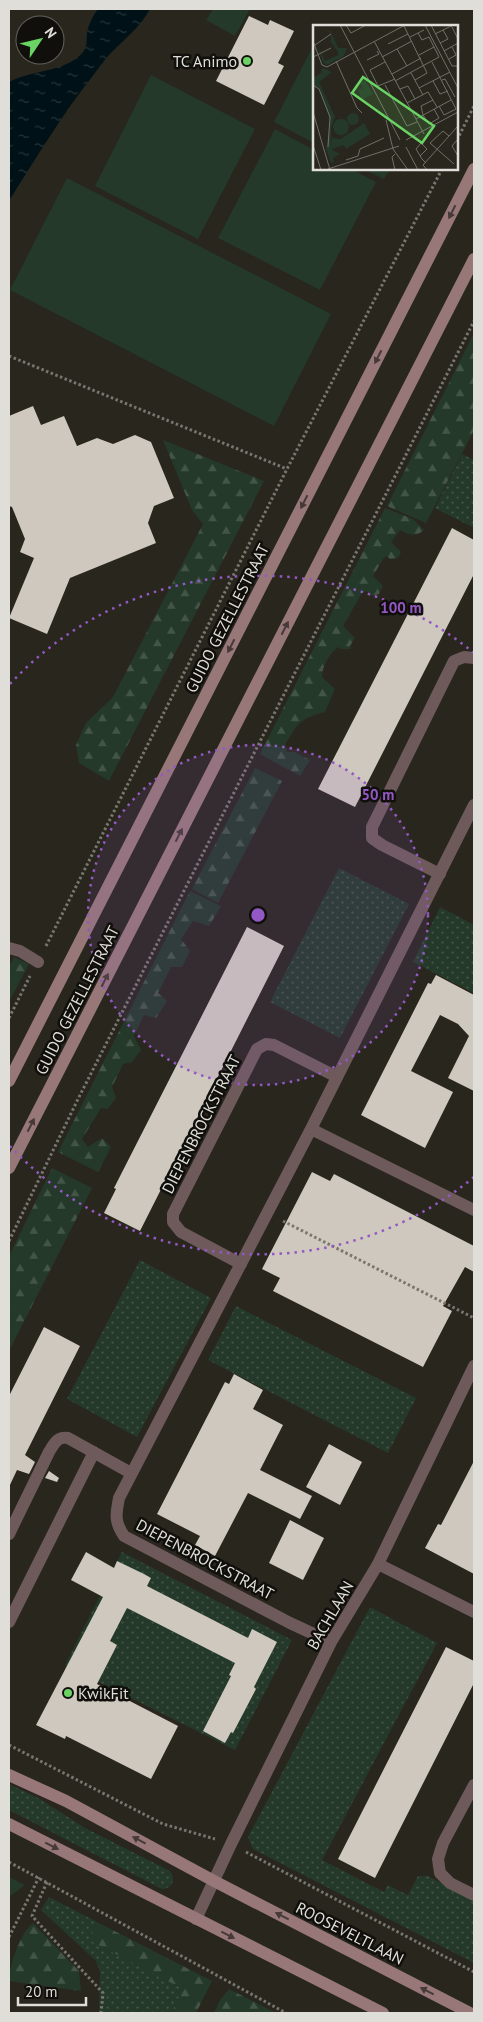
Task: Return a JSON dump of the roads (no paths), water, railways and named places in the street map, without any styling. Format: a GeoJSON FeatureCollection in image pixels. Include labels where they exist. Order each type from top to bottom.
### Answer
{"type":"FeatureCollection","features":[{"type":"Feature","properties":{"kind":"main road","name":"GUIDO GEZELLESTRAAT"},"geometry":{"type":"LineString","coordinates":[[9,1081],[474,169]]}},
{"type":"Feature","properties":{"kind":"main road","name":"GUIDO GEZELLESTRAAT"},"geometry":{"type":"LineString","coordinates":[[9,1168],[474,259]]}},
{"type":"Feature","properties":{"kind":"main road","name":"ROOSEVELTLAAN"},"geometry":{"type":"LineString","coordinates":[[9,1775],[66,1802],[214,1881],[470,2013]]}},
{"type":"Feature","properties":{"kind":"main road"},"geometry":{"type":"LineString","coordinates":[[9,1824],[383,2013]]}},
{"type":"Feature","properties":{"kind":"street"},"geometry":{"type":"LineString","coordinates":[[440,874],[382,845],[372,838],[372,827],[454,662],[464,656],[474,658]]}},
{"type":"Feature","properties":{"kind":"street","name":"DIEPENBROCKSTRAAT"},"geometry":{"type":"LineString","coordinates":[[331,1642],[282,1619],[124,1536],[117,1525],[116,1513],[119,1498],[311,1129],[474,805]]}},
{"type":"Feature","properties":{"kind":"street"},"geometry":{"type":"LineString","coordinates":[[9,948],[20,951],[38,962]]}},
{"type":"Feature","properties":{"kind":"street","name":"DIEPENBROCKSTRAAT"},"geometry":{"type":"LineString","coordinates":[[241,1264],[181,1232],[173,1222],[173,1214],[257,1049],[266,1044],[274,1045],[337,1077]]}},
{"type":"Feature","properties":{"kind":"street"},"geometry":{"type":"LineString","coordinates":[[311,1129],[474,1210]]}},
{"type":"Feature","properties":{"kind":"street","name":"BACHLAAN"},"geometry":{"type":"LineString","coordinates":[[214,1881],[331,1642],[378,1564],[474,1366]]}},
{"type":"Feature","properties":{"kind":"street"},"geometry":{"type":"LineString","coordinates":[[9,1534],[55,1441],[63,1437],[132,1474]]}},
{"type":"Feature","properties":{"kind":"street"},"geometry":{"type":"LineString","coordinates":[[9,1622],[94,1452]]}},
{"type":"Feature","properties":{"kind":"street"},"geometry":{"type":"LineString","coordinates":[[378,1564],[474,1612]]}},
{"type":"Feature","properties":{"kind":"street"},"geometry":{"type":"LineString","coordinates":[[474,1785],[443,1843],[438,1858],[440,1873],[450,1883],[474,1895]]}},
{"type":"Feature","properties":{"kind":"street"},"geometry":{"type":"LineString","coordinates":[[196,1919],[214,1881]]}},
{"type":"Feature","properties":{"kind":"water"},"geometry":{"type":"Polygon","coordinates":[[[98,9],[150,9],[138,26],[109,55],[83,88],[9,201],[9,82],[65,65],[76,59],[85,49],[88,27],[98,9]]]}},
{"type":"Feature","properties":{"kind":"place","name":"TC Animo"},"geometry":{"type":"Point","coordinates":[247,61]}},
{"type":"Feature","properties":{"kind":"place","name":"KwikFit"},"geometry":{"type":"Point","coordinates":[68,1693]}}]}
